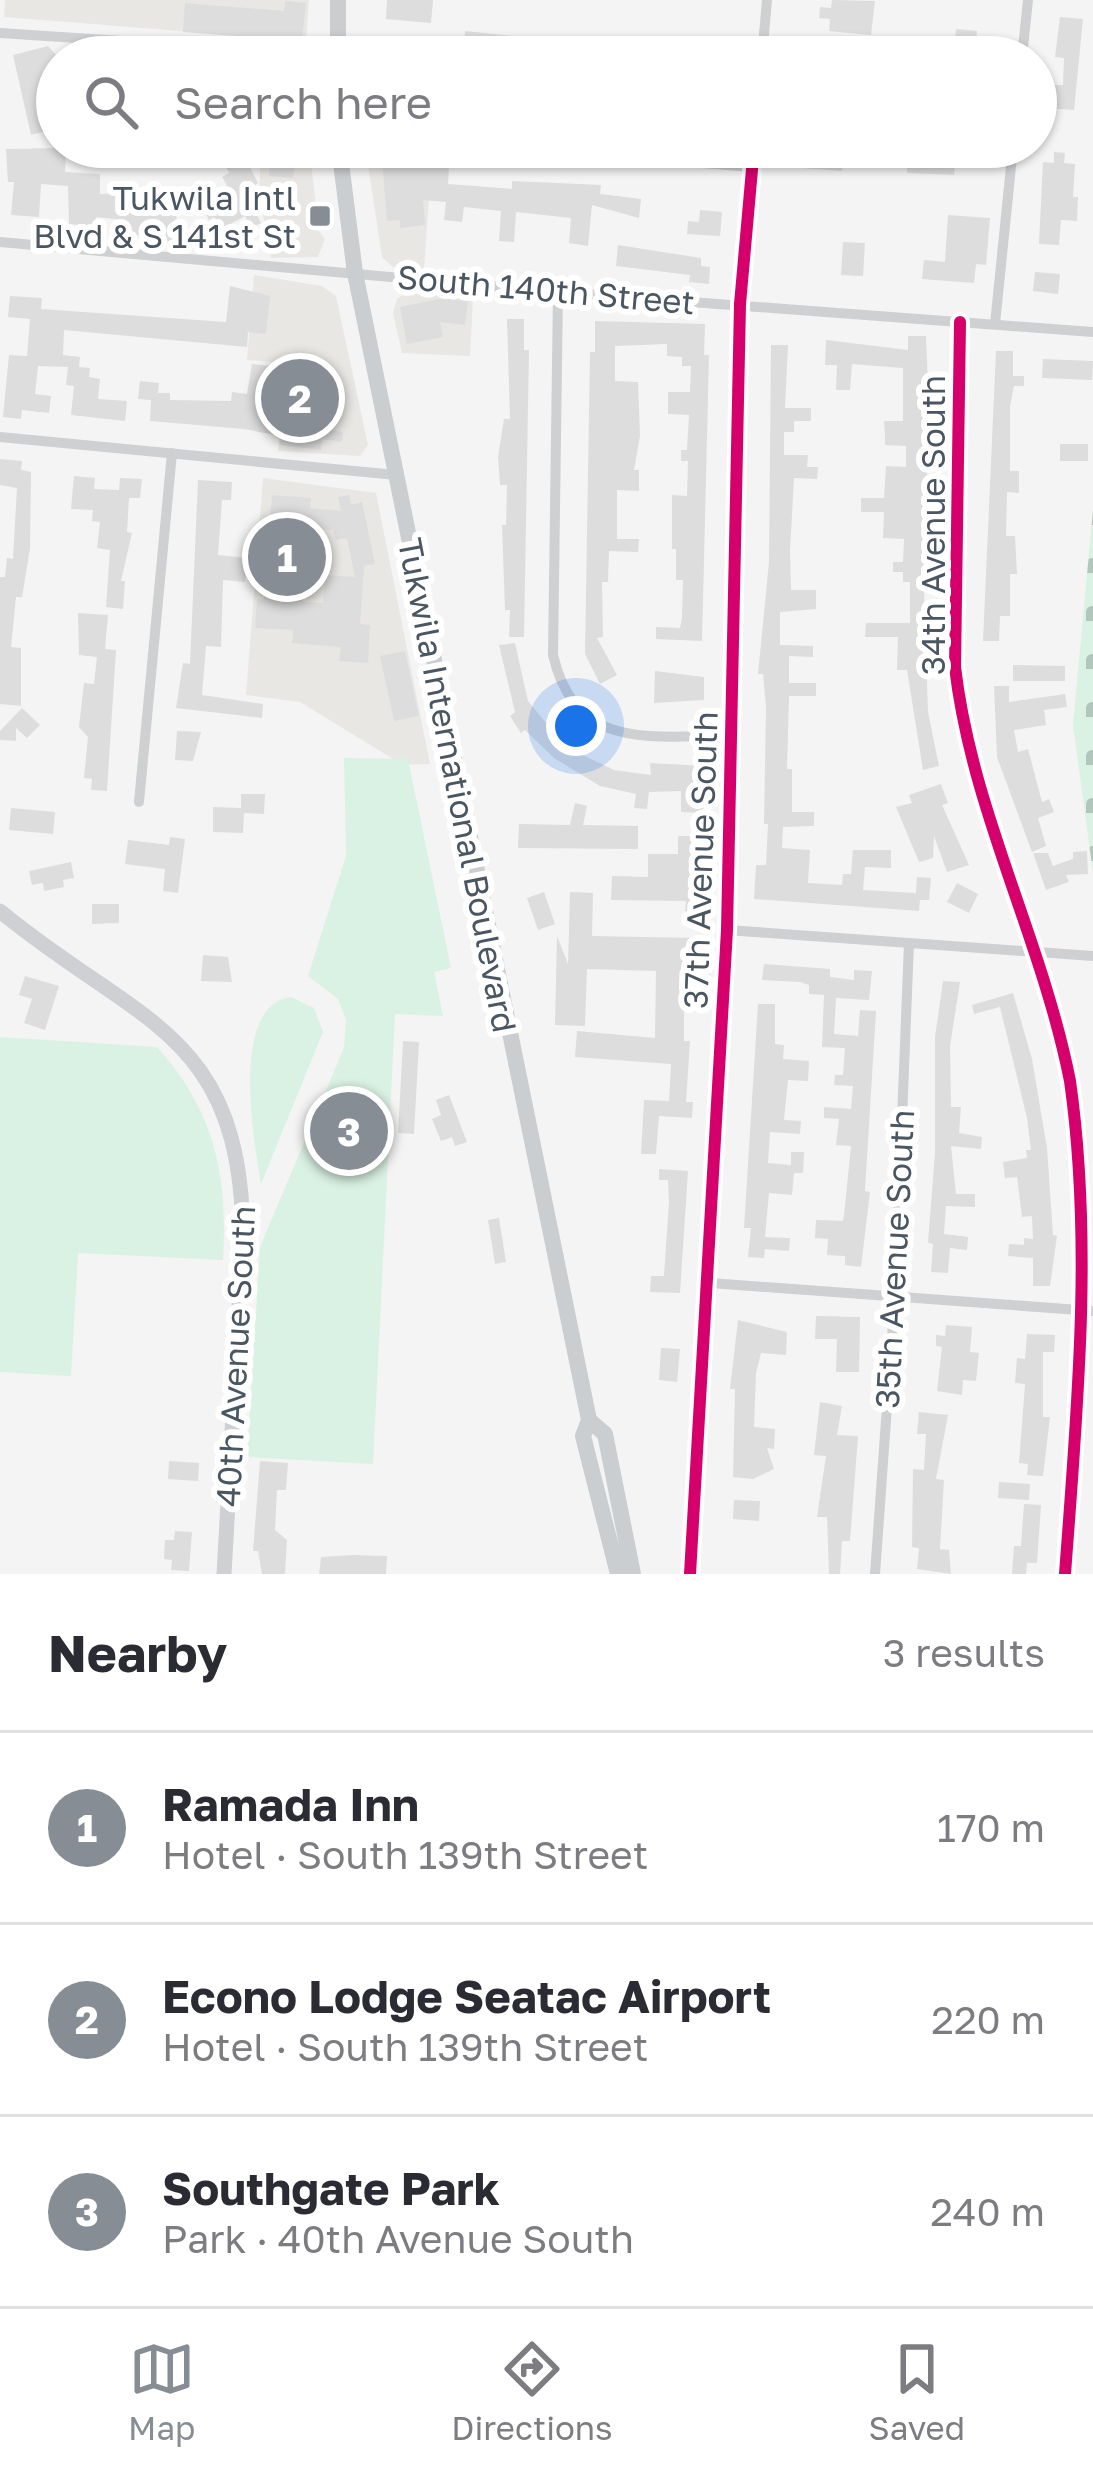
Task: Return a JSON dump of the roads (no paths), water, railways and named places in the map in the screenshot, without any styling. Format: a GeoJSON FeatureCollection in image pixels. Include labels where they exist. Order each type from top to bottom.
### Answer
{"type":"FeatureCollection","features":[{"type":"Feature","properties":{"kind":"main road"},"geometry":{"type":"LineString","coordinates":[[338,0],[338,36]]}},
{"type":"Feature","properties":{"kind":"main road","name":"Tukwila International Boulevard"},"geometry":{"type":"LineString","coordinates":[[342,168],[355,273],[589,1420],[583,1436],[618,1574]]}},
{"type":"Feature","properties":{"kind":"main road","name":"Tukwila International Boulevard"},"geometry":{"type":"LineString","coordinates":[[589,1420],[604,1434],[634,1574]]}},
{"type":"Feature","properties":{"kind":"street"},"geometry":{"type":"LineString","coordinates":[[763,36],[766,0]]}},
{"type":"Feature","properties":{"kind":"street"},"geometry":{"type":"LineString","coordinates":[[1024,36],[1028,0]]}},
{"type":"Feature","properties":{"kind":"street"},"geometry":{"type":"LineString","coordinates":[[0,33],[44,36]]}},
{"type":"Feature","properties":{"kind":"street","name":"37th Avenue South"},"geometry":{"type":"LineString","coordinates":[[690,1574],[727,930],[740,304],[752,168]]}},
{"type":"Feature","properties":{"kind":"street"},"geometry":{"type":"LineString","coordinates":[[995,324],[1011,168]]}},
{"type":"Feature","properties":{"kind":"street","name":"South 140th Street"},"geometry":{"type":"LineString","coordinates":[[0,242],[558,292],[1093,332]]}},
{"type":"Feature","properties":{"kind":"street"},"geometry":{"type":"LineString","coordinates":[[558,292],[553,655],[570,700],[586,717],[623,734],[732,736]]}},
{"type":"Feature","properties":{"kind":"street","name":"34th Avenue South"},"geometry":{"type":"LineString","coordinates":[[960,322],[955,667],[976,789],[1033,951],[1076,1114],[1086,1207],[1089,1311],[1065,1574]]}},
{"type":"Feature","properties":{"kind":"street"},"geometry":{"type":"LineString","coordinates":[[0,437],[396,475]]}},
{"type":"Feature","properties":{"kind":"street"},"geometry":{"type":"LineString","coordinates":[[139,802],[172,453]]}},
{"type":"Feature","properties":{"kind":"street","name":"40th Avenue South"},"geometry":{"type":"LineString","coordinates":[[0,910],[166,1031],[204,1069],[220,1096],[243,1185],[224,1574]]}},
{"type":"Feature","properties":{"kind":"street"},"geometry":{"type":"LineString","coordinates":[[727,930],[1093,956]]}},
{"type":"Feature","properties":{"kind":"street","name":"35th Avenue South"},"geometry":{"type":"LineString","coordinates":[[875,1574],[895,1295],[908,943]]}},
{"type":"Feature","properties":{"kind":"street"},"geometry":{"type":"LineString","coordinates":[[1076,1114],[1093,1116]]}},
{"type":"Feature","properties":{"kind":"street"},"geometry":{"type":"LineString","coordinates":[[710,1283],[1089,1311]]}},
{"type":"Feature","properties":{"kind":"place","name":"Tukwila Intl Blvd & S 141st St"},"geometry":{"type":"Point","coordinates":[320,216]}},
{"type":"Feature","properties":{"kind":"place","name":"Econo Lodge Seatac Airport"},"geometry":{"type":"Point","coordinates":[300,398]}},
{"type":"Feature","properties":{"kind":"place","name":"Ramada Inn"},"geometry":{"type":"Point","coordinates":[287,557]}},
{"type":"Feature","properties":{"kind":"place","name":"Southgate Park"},"geometry":{"type":"Point","coordinates":[349,1131]}}]}
